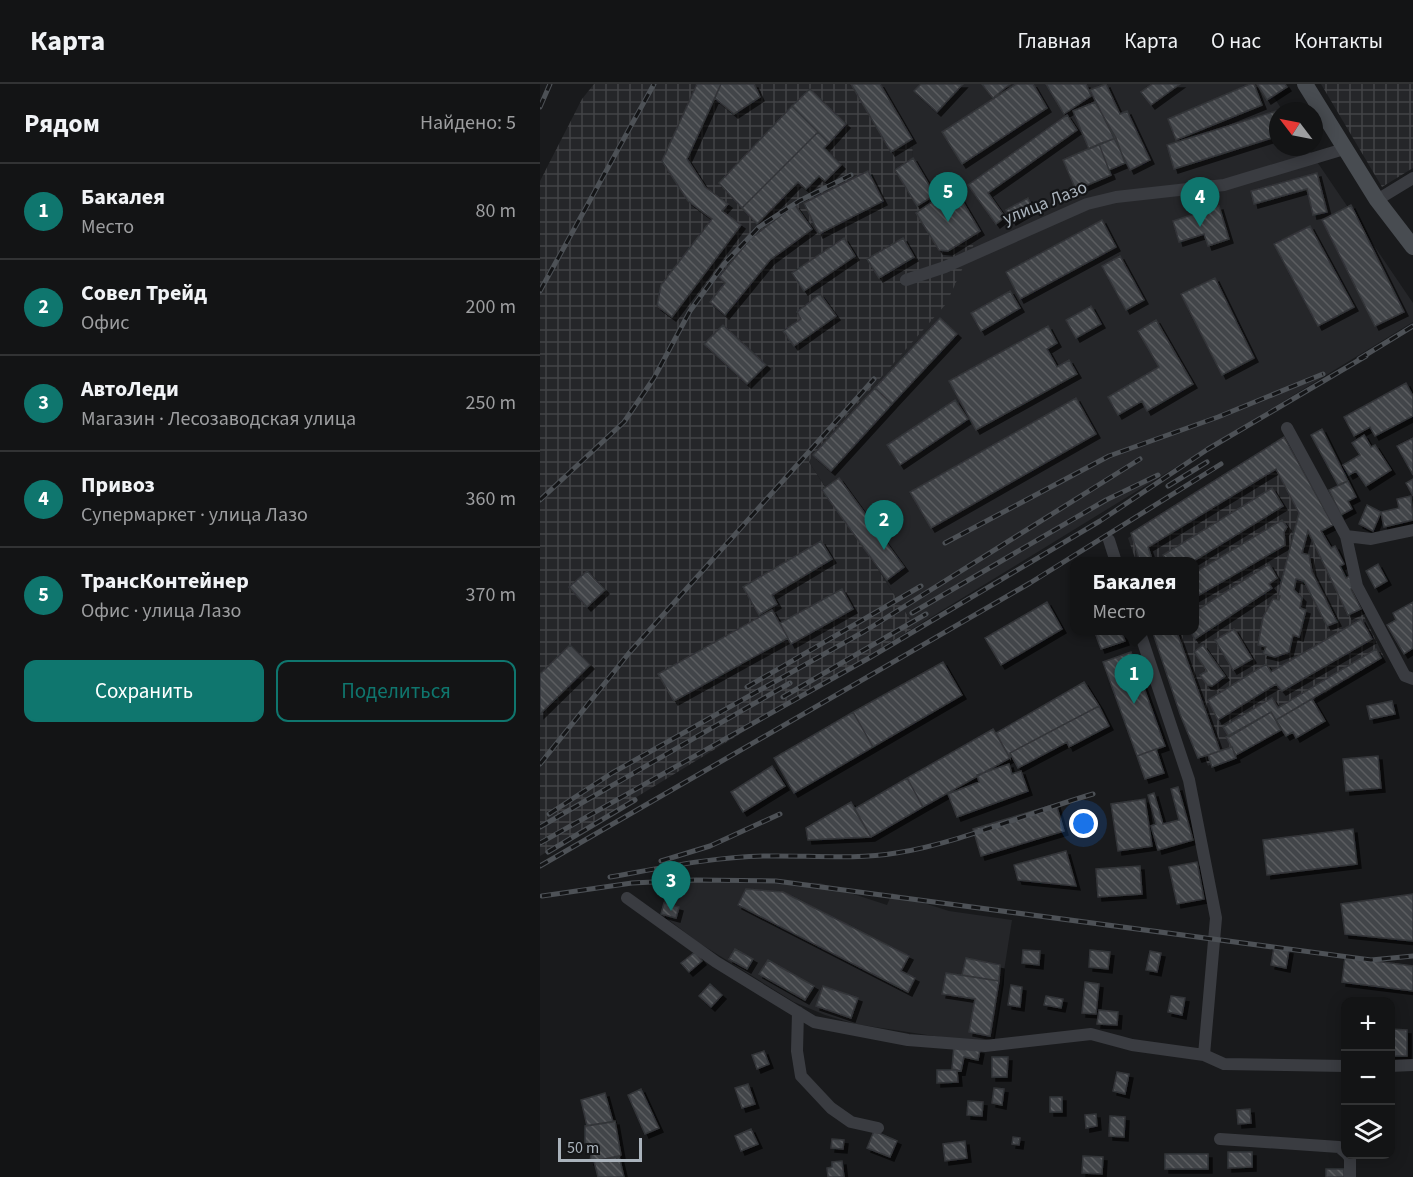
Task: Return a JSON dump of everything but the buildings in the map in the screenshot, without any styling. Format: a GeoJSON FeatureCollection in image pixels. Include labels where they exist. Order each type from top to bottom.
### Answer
{"type":"FeatureCollection","features":[{"type":"Feature","properties":{"kind":"main road"},"geometry":{"type":"LineString","coordinates":[[1305,84],[1377,200],[1413,247]]}},
{"type":"Feature","properties":{"kind":"street","name":"улица Лазо"},"geometry":{"type":"LineString","coordinates":[[906,280],[945,267],[1087,204],[1116,197],[1224,185],[1344,149]]}},
{"type":"Feature","properties":{"kind":"street"},"geometry":{"type":"LineString","coordinates":[[1377,200],[1413,178]]}},
{"type":"Feature","properties":{"kind":"street"},"geometry":{"type":"LineString","coordinates":[[1287,428],[1346,536],[1357,586],[1405,676],[1413,679]]}},
{"type":"Feature","properties":{"kind":"street"},"geometry":{"type":"LineString","coordinates":[[1346,536],[1371,539],[1413,530]]}},
{"type":"Feature","properties":{"kind":"street"},"geometry":{"type":"LineString","coordinates":[[1109,540],[1115,557]]}},
{"type":"Feature","properties":{"kind":"street"},"geometry":{"type":"LineString","coordinates":[[1141,635],[1189,780],[1216,918],[1204,1055]]}},
{"type":"Feature","properties":{"kind":"street"},"geometry":{"type":"LineString","coordinates":[[627,898],[716,962],[814,1022],[908,1040],[985,1046],[1091,1034],[1132,1046],[1204,1055],[1224,1064],[1341,1066]]}},
{"type":"Feature","properties":{"kind":"street"},"geometry":{"type":"LineString","coordinates":[[798,1012],[797,1051],[801,1076],[831,1108],[851,1122],[878,1128]]}},
{"type":"Feature","properties":{"kind":"street"},"geometry":{"type":"LineString","coordinates":[[1395,1066],[1413,1065]]}},
{"type":"Feature","properties":{"kind":"street"},"geometry":{"type":"LineString","coordinates":[[1220,1139],[1339,1147],[1341,1149]]}},
{"type":"Feature","properties":{"kind":"street"},"geometry":{"type":"LineString","coordinates":[[1350,1159],[1350,1177]]}},
{"type":"Feature","properties":{"kind":"shaded area"},"geometry":{"type":"Polygon","coordinates":[[[594,84],[880,84],[912,139],[913,158],[934,194],[954,187],[980,231],[946,304],[814,453],[809,462],[915,627],[540,856],[540,181],[582,99],[594,84]]]}},
{"type":"Feature","properties":{"kind":"shaded area"},"geometry":{"type":"Polygon","coordinates":[[[880,84],[1265,84],[1277,102],[1269,102],[1269,156],[1313,156],[1413,303],[1413,322],[915,627],[809,462],[935,195],[913,158],[912,139],[880,84]]]}},
{"type":"Feature","properties":{"kind":"shaded area"},"geometry":{"type":"Polygon","coordinates":[[[1321,84],[1413,84],[1413,168],[1382,187],[1321,84]]]}},
{"type":"Feature","properties":{"kind":"shaded area"},"geometry":{"type":"Polygon","coordinates":[[[1281,439],[1333,525],[1323,532],[1384,657],[1208,766],[1161,635],[1199,635],[1199,557],[1135,557],[1128,538],[1281,439]]]}},
{"type":"Feature","properties":{"kind":"shaded area"},"geometry":{"type":"Polygon","coordinates":[[[716,880],[820,883],[887,905],[892,893],[949,911],[1012,920],[993,1041],[960,1040],[855,1024],[794,1002],[699,943],[661,914],[667,885],[671,882],[716,880]]]}},
{"type":"Feature","properties":{"kind":"railway"},"geometry":{"type":"LineString","coordinates":[[540,107],[550,84]]}},
{"type":"Feature","properties":{"kind":"railway"},"geometry":{"type":"LineString","coordinates":[[540,291],[654,84]]}},
{"type":"Feature","properties":{"kind":"railway"},"geometry":{"type":"LineString","coordinates":[[540,500],[624,422],[654,378],[690,311],[724,264],[759,227],[799,201],[851,175]]}},
{"type":"Feature","properties":{"kind":"railway"},"geometry":{"type":"LineString","coordinates":[[1359,359],[1413,326]]}},
{"type":"Feature","properties":{"kind":"railway"},"geometry":{"type":"LineString","coordinates":[[540,843],[869,658],[1100,521],[1208,449],[1366,356]]}},
{"type":"Feature","properties":{"kind":"railway"},"geometry":{"type":"LineString","coordinates":[[945,543],[1109,456],[1218,417],[1323,374]]}},
{"type":"Feature","properties":{"kind":"railway"},"geometry":{"type":"LineString","coordinates":[[540,764],[629,653],[874,379]]}},
{"type":"Feature","properties":{"kind":"railway"},"geometry":{"type":"LineString","coordinates":[[549,814],[612,773],[865,631],[1140,459]]}},
{"type":"Feature","properties":{"kind":"railway"},"geometry":{"type":"LineString","coordinates":[[1168,486],[1207,462]]}},
{"type":"Feature","properties":{"kind":"railway"},"geometry":{"type":"LineString","coordinates":[[1072,557],[1221,464]]}},
{"type":"Feature","properties":{"kind":"railway"},"geometry":{"type":"LineString","coordinates":[[912,613],[1106,500],[1158,475]]}},
{"type":"Feature","properties":{"kind":"railway"},"geometry":{"type":"LineString","coordinates":[[540,866],[1070,558]]}},
{"type":"Feature","properties":{"kind":"railway"},"geometry":{"type":"LineString","coordinates":[[747,687],[921,586]]}},
{"type":"Feature","properties":{"kind":"railway"},"geometry":{"type":"LineString","coordinates":[[783,697],[926,614]]}},
{"type":"Feature","properties":{"kind":"railway"},"geometry":{"type":"LineString","coordinates":[[540,827],[790,683]]}},
{"type":"Feature","properties":{"kind":"railway"},"geometry":{"type":"LineString","coordinates":[[610,877],[725,858],[830,857],[896,853],[970,835],[1093,794]]}},
{"type":"Feature","properties":{"kind":"railway"},"geometry":{"type":"LineString","coordinates":[[548,852],[635,800]]}},
{"type":"Feature","properties":{"kind":"railway"},"geometry":{"type":"LineString","coordinates":[[661,861],[710,846],[780,814]]}},
{"type":"Feature","properties":{"kind":"railway"},"geometry":{"type":"LineString","coordinates":[[542,896],[632,883],[696,880],[776,881],[1371,960],[1413,956]]}},
{"type":"Feature","properties":{"kind":"place","name":"ТрансКонтейнер"},"geometry":{"type":"Point","coordinates":[948,222]}},
{"type":"Feature","properties":{"kind":"place","name":"Привоз"},"geometry":{"type":"Point","coordinates":[1200,227]}},
{"type":"Feature","properties":{"kind":"place","name":"Совел Трейд"},"geometry":{"type":"Point","coordinates":[884,550]}},
{"type":"Feature","properties":{"kind":"place","name":"Бакалея"},"geometry":{"type":"Point","coordinates":[1134,704]}},
{"type":"Feature","properties":{"kind":"place","name":"АвтоЛеди"},"geometry":{"type":"Point","coordinates":[671,911]}}]}
